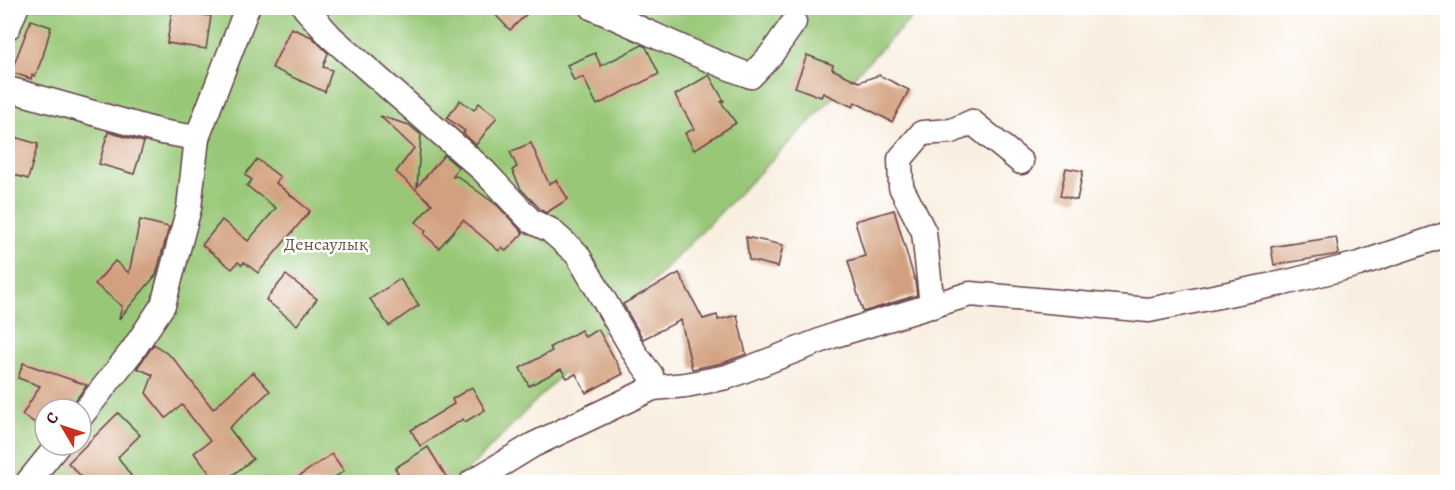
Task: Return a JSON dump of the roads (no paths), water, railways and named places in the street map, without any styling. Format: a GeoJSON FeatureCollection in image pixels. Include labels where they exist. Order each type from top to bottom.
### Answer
{"type":"FeatureCollection","features":[{"type":"Feature","properties":{"kind":"street"},"geometry":{"type":"LineString","coordinates":[[8,27],[16,8]]}},
{"type":"Feature","properties":{"kind":"street"},"geometry":{"type":"LineString","coordinates":[[93,401],[133,350],[163,305],[189,208],[196,138],[247,8]]}},
{"type":"Feature","properties":{"kind":"street"},"geometry":{"type":"LineString","coordinates":[[304,8],[331,37],[483,170],[531,221],[549,230],[577,254],[636,355],[651,375],[653,388]]}},
{"type":"Feature","properties":{"kind":"street"},"geometry":{"type":"LineString","coordinates":[[593,8],[643,28],[714,63],[751,76],[770,56],[794,22]]}},
{"type":"Feature","properties":{"kind":"street"},"geometry":{"type":"LineString","coordinates":[[8,89],[161,132],[196,138]]}},
{"type":"Feature","properties":{"kind":"street"},"geometry":{"type":"LineString","coordinates":[[932,306],[924,232],[901,187],[900,159],[922,133],[952,131],[972,122],[1021,162]]}},
{"type":"Feature","properties":{"kind":"street"},"geometry":{"type":"LineString","coordinates":[[472,483],[551,436],[653,388],[686,386],[727,377],[835,335],[970,294],[1149,310],[1288,282],[1349,267],[1448,234]]}},
{"type":"Feature","properties":{"kind":"street"},"geometry":{"type":"LineString","coordinates":[[28,483],[49,457]]}},
{"type":"Feature","properties":{"kind":"park label","name":"Денсаулық"},"geometry":{"type":"Point","coordinates":[326,244]}}]}
